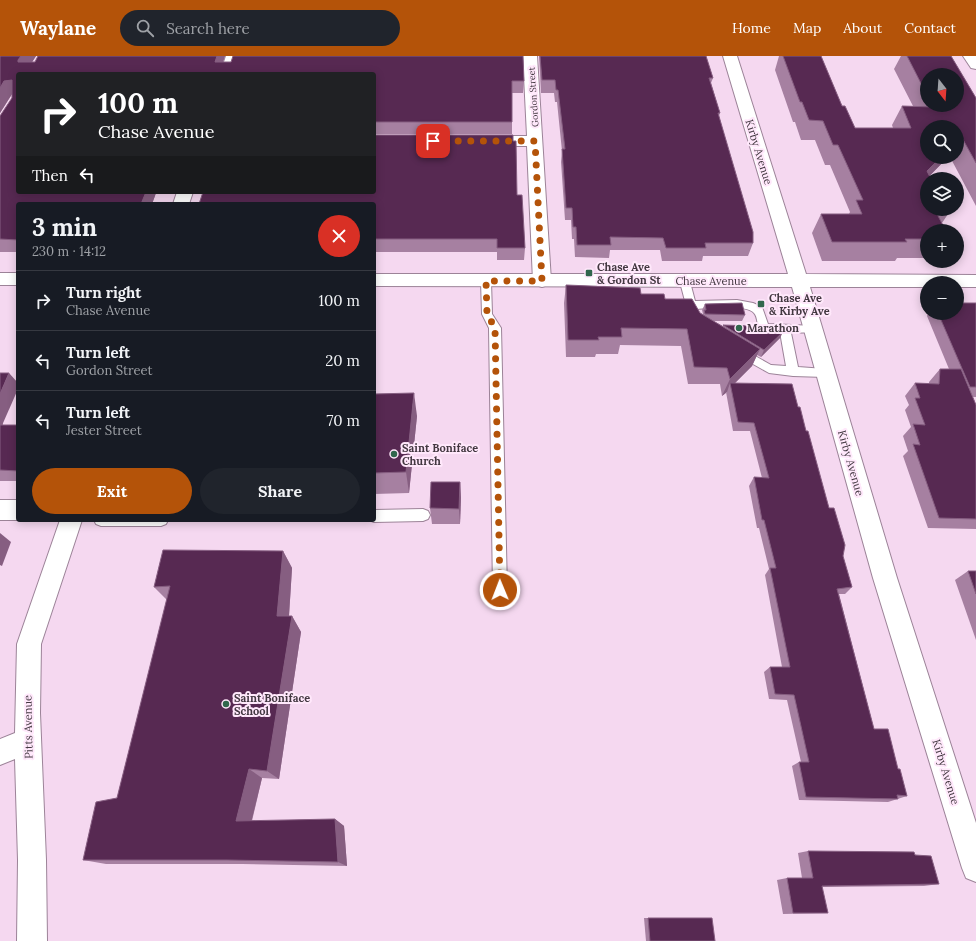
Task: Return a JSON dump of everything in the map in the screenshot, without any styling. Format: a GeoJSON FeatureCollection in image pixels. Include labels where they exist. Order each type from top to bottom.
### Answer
{"type":"FeatureCollection","features":[{"type":"Feature","properties":{"kind":"street"},"geometry":{"type":"LineString","coordinates":[[228,72],[233,56]]}},
{"type":"Feature","properties":{"kind":"street","name":"Gordon Street"},"geometry":{"type":"LineString","coordinates":[[530,56],[542,281]]}},
{"type":"Feature","properties":{"kind":"street","name":"Kirby Avenue"},"geometry":{"type":"LineString","coordinates":[[730,56],[799,281],[885,578],[976,868]]}},
{"type":"Feature","properties":{"kind":"street"},"geometry":{"type":"LineString","coordinates":[[970,56],[976,65]]}},
{"type":"Feature","properties":{"kind":"street"},"geometry":{"type":"LineString","coordinates":[[466,141],[535,141]]}},
{"type":"Feature","properties":{"kind":"street"},"geometry":{"type":"LineString","coordinates":[[0,279],[16,279]]}},
{"type":"Feature","properties":{"kind":"street","name":"Chase Avenue"},"geometry":{"type":"LineString","coordinates":[[376,280],[685,282],[976,281]]}},
{"type":"Feature","properties":{"kind":"street"},"geometry":{"type":"LineString","coordinates":[[0,510],[16,510]]}},
{"type":"Feature","properties":{"kind":"street","name":"Pitts Avenue"},"geometry":{"type":"LineString","coordinates":[[32,941],[32,860],[27,741],[29,644],[70,522]]}},
{"type":"Feature","properties":{"kind":"street"},"geometry":{"type":"LineString","coordinates":[[0,752],[27,741]]}},
{"type":"Feature","properties":{"kind":"lane"},"geometry":{"type":"LineString","coordinates":[[486,281],[487,314],[495,328],[500,590]]}},
{"type":"Feature","properties":{"kind":"lane"},"geometry":{"type":"LineString","coordinates":[[685,282],[695,320],[699,326]]}},
{"type":"Feature","properties":{"kind":"lane"},"geometry":{"type":"LineString","coordinates":[[691,305],[739,304],[753,306],[758,310],[764,328]]}},
{"type":"Feature","properties":{"kind":"lane"},"geometry":{"type":"LineString","coordinates":[[750,327],[812,329]]}},
{"type":"Feature","properties":{"kind":"lane"},"geometry":{"type":"LineString","coordinates":[[785,328],[793,372]]}},
{"type":"Feature","properties":{"kind":"lane"},"geometry":{"type":"LineString","coordinates":[[731,346],[769,369],[793,372],[825,373]]}},
{"type":"Feature","properties":{"kind":"lane"},"geometry":{"type":"LineString","coordinates":[[376,516],[423,516]]}},
{"type":"Feature","properties":{"kind":"building"},"geometry":{"type":"Polygon","coordinates":[[[0,56],[21,56],[18,62],[35,62],[38,56],[217,56],[215,62],[231,62],[233,56],[523,56],[524,81],[512,81],[512,122],[376,122],[376,72],[16,72],[16,194],[145,194],[142,202],[16,202],[16,240],[0,239],[0,116],[12,98],[12,80],[4,81],[0,88],[0,56]]]}},
{"type":"Feature","properties":{"kind":"building"},"geometry":{"type":"Polygon","coordinates":[[[540,56],[706,56],[713,78],[709,78],[720,113],[718,113],[753,232],[753,243],[705,243],[706,248],[666,248],[663,238],[610,237],[611,245],[577,245],[576,227],[573,227],[572,208],[566,208],[562,149],[565,149],[558,90],[556,90],[555,80],[542,80],[540,56]]]}},
{"type":"Feature","properties":{"kind":"building"},"geometry":{"type":"Polygon","coordinates":[[[783,56],[821,56],[842,106],[845,106],[855,128],[911,128],[902,106],[920,107],[920,112],[964,112],[964,78],[976,98],[976,163],[964,141],[964,120],[920,120],[920,164],[934,164],[928,172],[920,172],[920,216],[938,216],[942,224],[920,224],[920,239],[905,239],[907,242],[832,242],[821,214],[862,214],[856,200],[863,200],[838,145],[833,145],[823,121],[809,120],[802,102],[800,102],[783,56]]]}},
{"type":"Feature","properties":{"kind":"building"},"geometry":{"type":"Polygon","coordinates":[[[907,56],[951,56],[958,68],[920,68],[920,81],[907,56]]]}},
{"type":"Feature","properties":{"kind":"building"},"geometry":{"type":"Polygon","coordinates":[[[376,135],[513,135],[513,141],[516,141],[517,195],[522,195],[525,248],[497,248],[497,239],[376,239],[376,202],[200,202],[202,194],[376,194],[376,135]]]}},
{"type":"Feature","properties":{"kind":"building"},"geometry":{"type":"Polygon","coordinates":[[[566,285],[640,288],[641,294],[664,294],[665,299],[692,299],[700,313],[760,349],[730,379],[727,368],[694,367],[687,329],[621,328],[622,337],[598,337],[599,340],[568,340],[566,285]]]}},
{"type":"Feature","properties":{"kind":"building"},"geometry":{"type":"Polygon","coordinates":[[[742,303],[745,315],[705,314],[704,310],[706,310],[705,304],[742,303]]]}},
{"type":"Feature","properties":{"kind":"building"},"geometry":{"type":"Polygon","coordinates":[[[964,303],[976,303],[976,387],[970,387],[941,320],[964,320],[964,303]]]}},
{"type":"Feature","properties":{"kind":"building"},"geometry":{"type":"Polygon","coordinates":[[[723,325],[782,327],[783,332],[764,350],[723,325]]]}},
{"type":"Feature","properties":{"kind":"building"},"geometry":{"type":"Polygon","coordinates":[[[940,369],[961,369],[976,405],[976,519],[939,518],[913,444],[920,445],[913,424],[925,425],[915,398],[920,398],[915,383],[939,384],[940,369]]]}},
{"type":"Feature","properties":{"kind":"building"},"geometry":{"type":"Polygon","coordinates":[[[0,373],[9,373],[0,394],[0,373]]]}},
{"type":"Feature","properties":{"kind":"building"},"geometry":{"type":"Polygon","coordinates":[[[730,383],[792,384],[806,431],[808,431],[829,508],[834,508],[845,545],[843,556],[852,587],[837,589],[874,729],[888,729],[898,769],[900,769],[907,796],[897,795],[898,799],[806,797],[799,762],[809,762],[794,695],[775,694],[770,667],[790,667],[770,568],[776,568],[764,520],[762,520],[754,477],[769,478],[754,423],[738,422],[730,383]]]}},
{"type":"Feature","properties":{"kind":"building","name":"Saint Boniface Church"},"geometry":{"type":"Polygon","coordinates":[[[414,393],[406,472],[376,473],[376,394],[414,393]]]}},
{"type":"Feature","properties":{"kind":"building"},"geometry":{"type":"Polygon","coordinates":[[[0,425],[16,425],[16,471],[0,470],[0,425]]]}},
{"type":"Feature","properties":{"kind":"building"},"geometry":{"type":"Polygon","coordinates":[[[431,482],[460,482],[459,509],[430,508],[431,482]]]}},
{"type":"Feature","properties":{"kind":"building","name":"Saint Boniface School"},"geometry":{"type":"Polygon","coordinates":[[[163,550],[283,551],[277,616],[292,616],[267,771],[249,769],[236,821],[335,819],[338,862],[83,860],[96,802],[117,798],[170,586],[154,587],[163,550]]]}},
{"type":"Feature","properties":{"kind":"building"},"geometry":{"type":"Polygon","coordinates":[[[968,571],[976,571],[976,594],[968,571]]]}},
{"type":"Feature","properties":{"kind":"building"},"geometry":{"type":"Polygon","coordinates":[[[808,851],[914,852],[915,855],[931,856],[939,884],[822,886],[828,913],[793,913],[787,878],[813,878],[808,851]]]}},
{"type":"Feature","properties":{"kind":"building"},"geometry":{"type":"Polygon","coordinates":[[[648,918],[712,918],[715,941],[650,941],[648,918]]]}},
{"type":"Feature","properties":{"kind":"place","name":"Chase Ave & Gordon St"},"geometry":{"type":"Point","coordinates":[589,273]}},
{"type":"Feature","properties":{"kind":"place","name":"Chase Ave & Kirby Ave"},"geometry":{"type":"Point","coordinates":[761,304]}},
{"type":"Feature","properties":{"kind":"place","name":"Marathon"},"geometry":{"type":"Point","coordinates":[739,328]}},
{"type":"Feature","properties":{"kind":"place","name":"Saint Boniface Church"},"geometry":{"type":"Point","coordinates":[394,454]}},
{"type":"Feature","properties":{"kind":"place","name":"Saint Boniface School"},"geometry":{"type":"Point","coordinates":[226,704]}},
{"type":"Feature","properties":{"kind":"route"},"geometry":{"type":"LineString","coordinates":[[433,141],[535,141],[542,281],[486,281],[487,314],[495,328],[500,590]]}}]}
